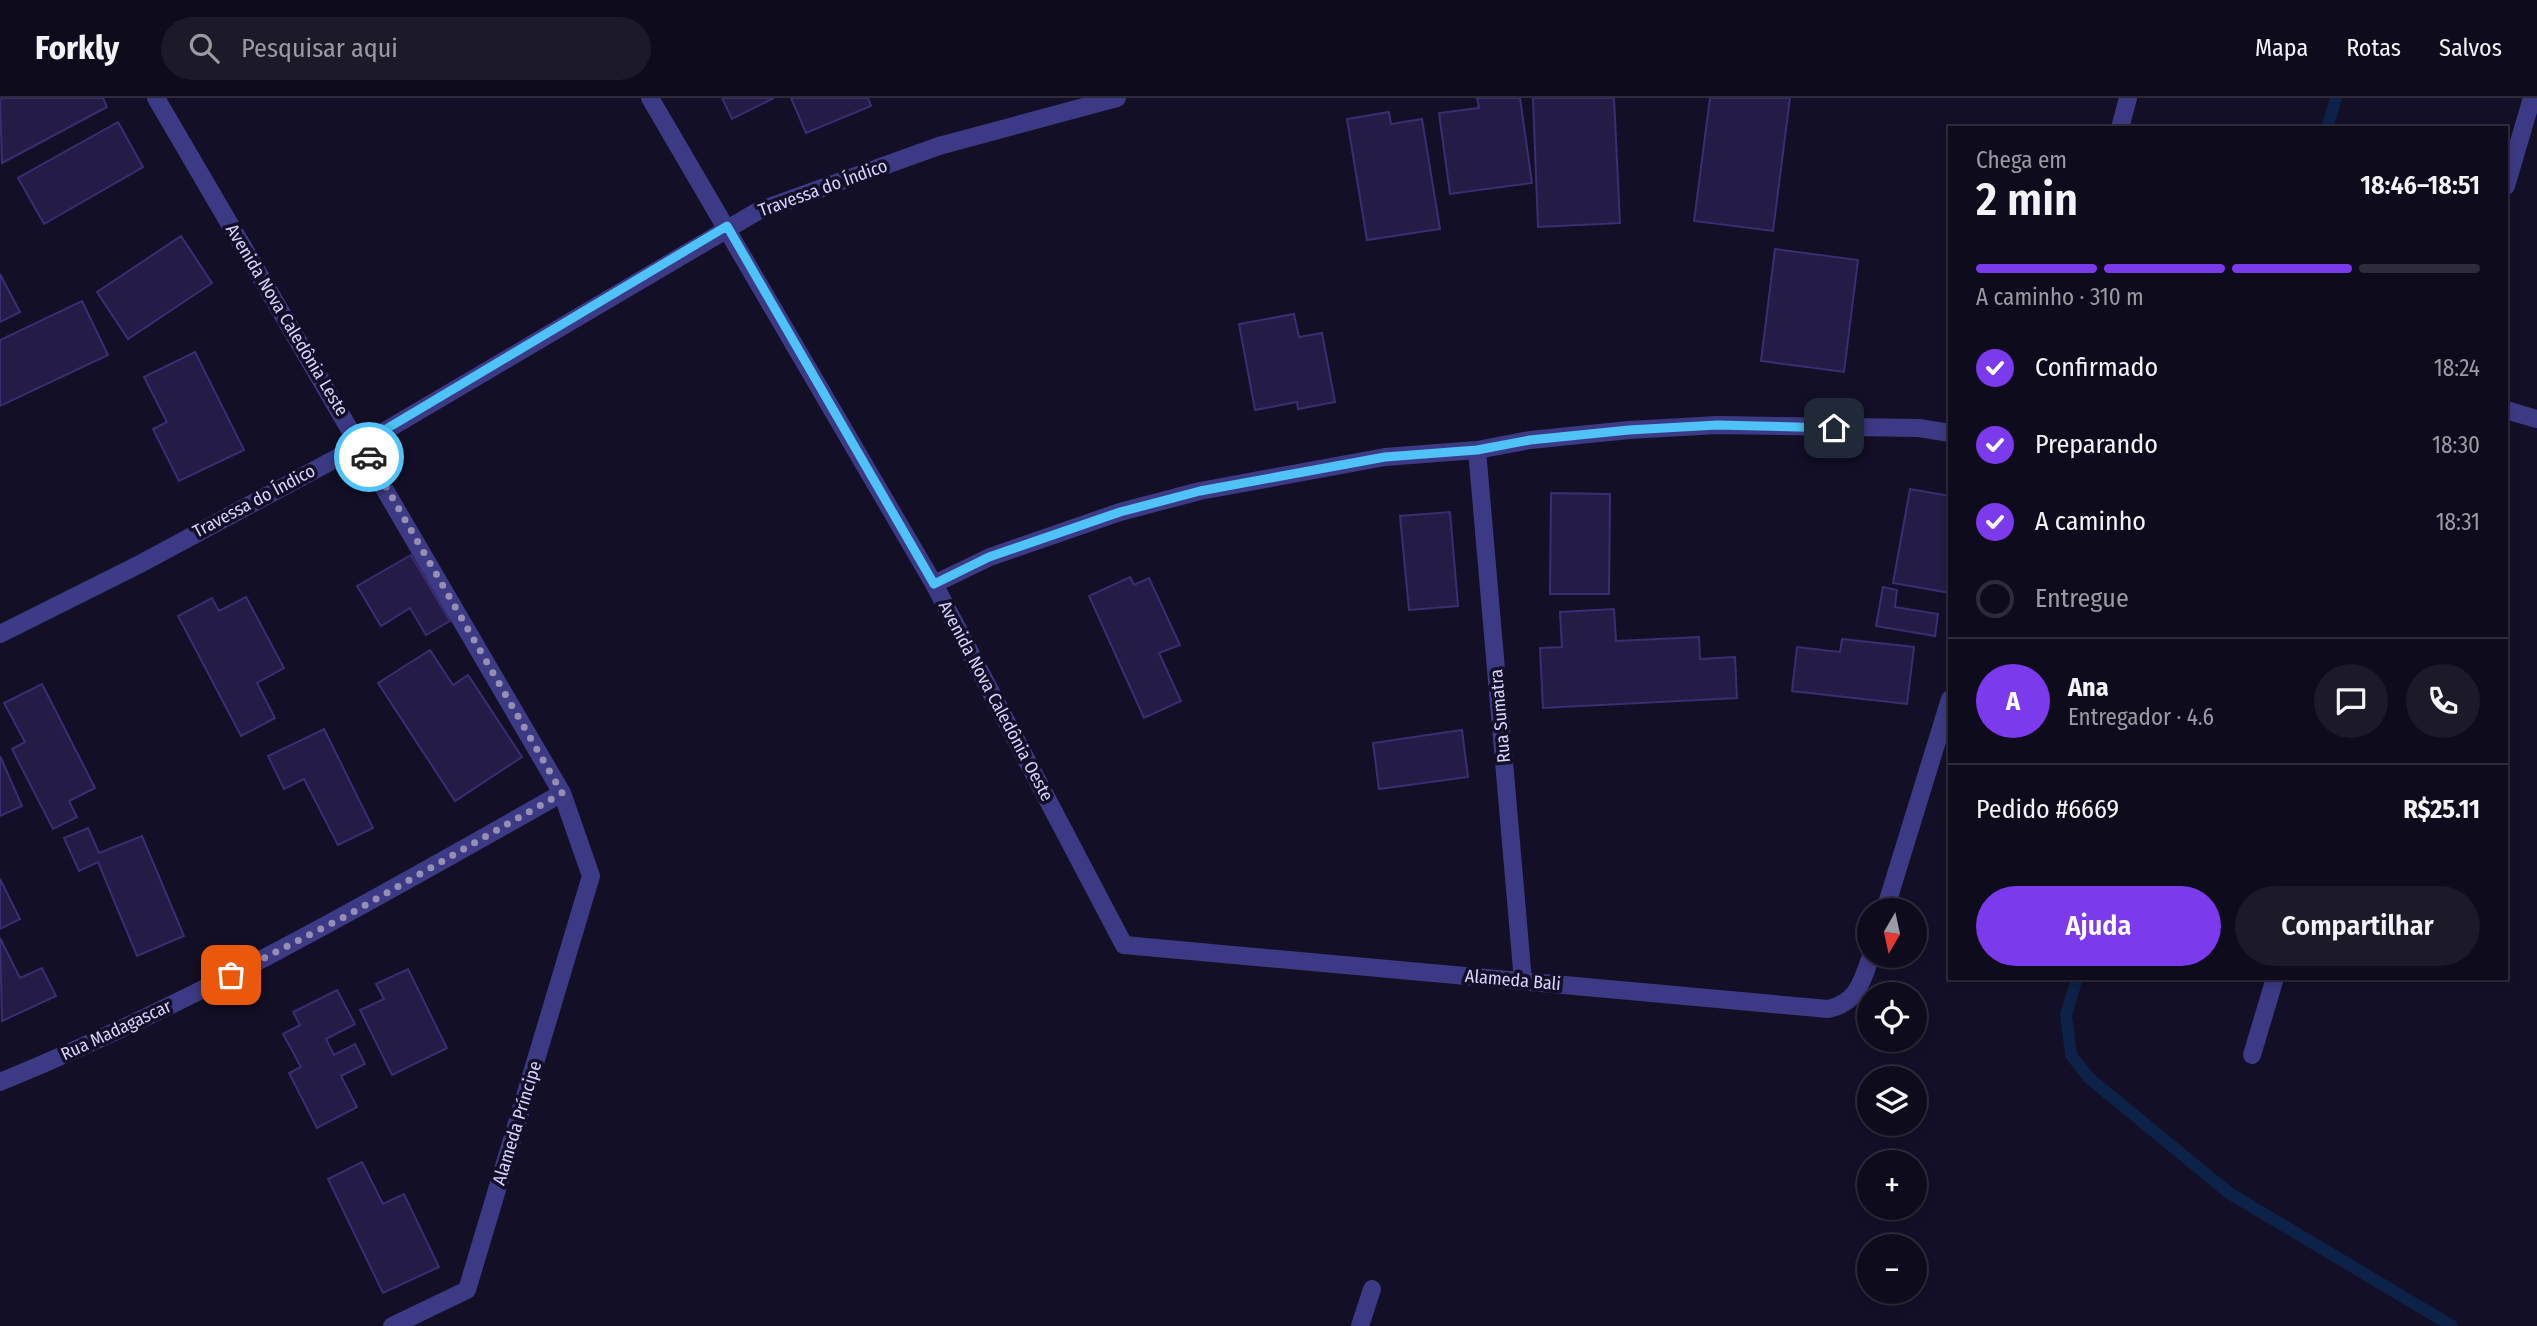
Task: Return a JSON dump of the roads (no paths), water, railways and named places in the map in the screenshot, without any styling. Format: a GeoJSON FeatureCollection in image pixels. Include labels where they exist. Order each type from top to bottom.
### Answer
{"type":"FeatureCollection","features":[{"type":"Feature","properties":{"kind":"street","name":"Avenida Nova Caledônia Leste"},"geometry":{"type":"LineString","coordinates":[[156,98],[361,444],[562,793],[591,876]]}},
{"type":"Feature","properties":{"kind":"street","name":"Avenida Nova Caledônia Oeste"},"geometry":{"type":"LineString","coordinates":[[650,98],[934,584],[1124,945]]}},
{"type":"Feature","properties":{"kind":"street","name":"Travessa do Índico"},"geometry":{"type":"LineString","coordinates":[[0,634],[140,564],[361,444],[727,226],[758,211],[939,146],[1117,98]]}},
{"type":"Feature","properties":{"kind":"street"},"geometry":{"type":"LineString","coordinates":[[2121,126],[2129,98]]}},
{"type":"Feature","properties":{"kind":"street"},"geometry":{"type":"LineString","coordinates":[[2508,179],[2532,98]]}},
{"type":"Feature","properties":{"kind":"street"},"geometry":{"type":"LineString","coordinates":[[2508,411],[2537,419]]}},
{"type":"Feature","properties":{"kind":"street"},"geometry":{"type":"LineString","coordinates":[[934,584],[989,557],[1054,533],[1200,491],[1385,457],[1477,450],[1530,440],[1629,430],[1717,425],[1919,428],[1948,433]]}},
{"type":"Feature","properties":{"kind":"street","name":"Rua Sumatra"},"geometry":{"type":"LineString","coordinates":[[1477,450],[1523,981]]}},
{"type":"Feature","properties":{"kind":"street"},"geometry":{"type":"LineString","coordinates":[[1889,898],[1948,705]]}},
{"type":"Feature","properties":{"kind":"street","name":"Rua Madagascar"},"geometry":{"type":"LineString","coordinates":[[0,1082],[139,1020],[277,953],[562,793]]}},
{"type":"Feature","properties":{"kind":"street","name":"Alameda Príncipe"},"geometry":{"type":"LineString","coordinates":[[392,1326],[467,1290],[591,876]]}},
{"type":"Feature","properties":{"kind":"street","name":"Alameda Bali"},"geometry":{"type":"LineString","coordinates":[[1124,945],[1828,1009],[1844,1006],[1856,994],[1866,968]]}},
{"type":"Feature","properties":{"kind":"street"},"geometry":{"type":"LineString","coordinates":[[2252,1055],[2274,980]]}},
{"type":"Feature","properties":{"kind":"street"},"geometry":{"type":"LineString","coordinates":[[1360,1326],[1372,1289]]}},
{"type":"Feature","properties":{"kind":"waterway"},"geometry":{"type":"LineString","coordinates":[[2328,126],[2336,98]]}},
{"type":"Feature","properties":{"kind":"waterway"},"geometry":{"type":"LineString","coordinates":[[2076,980],[2066,1015],[2071,1055],[2089,1078],[2229,1193],[2452,1326]]}}]}
